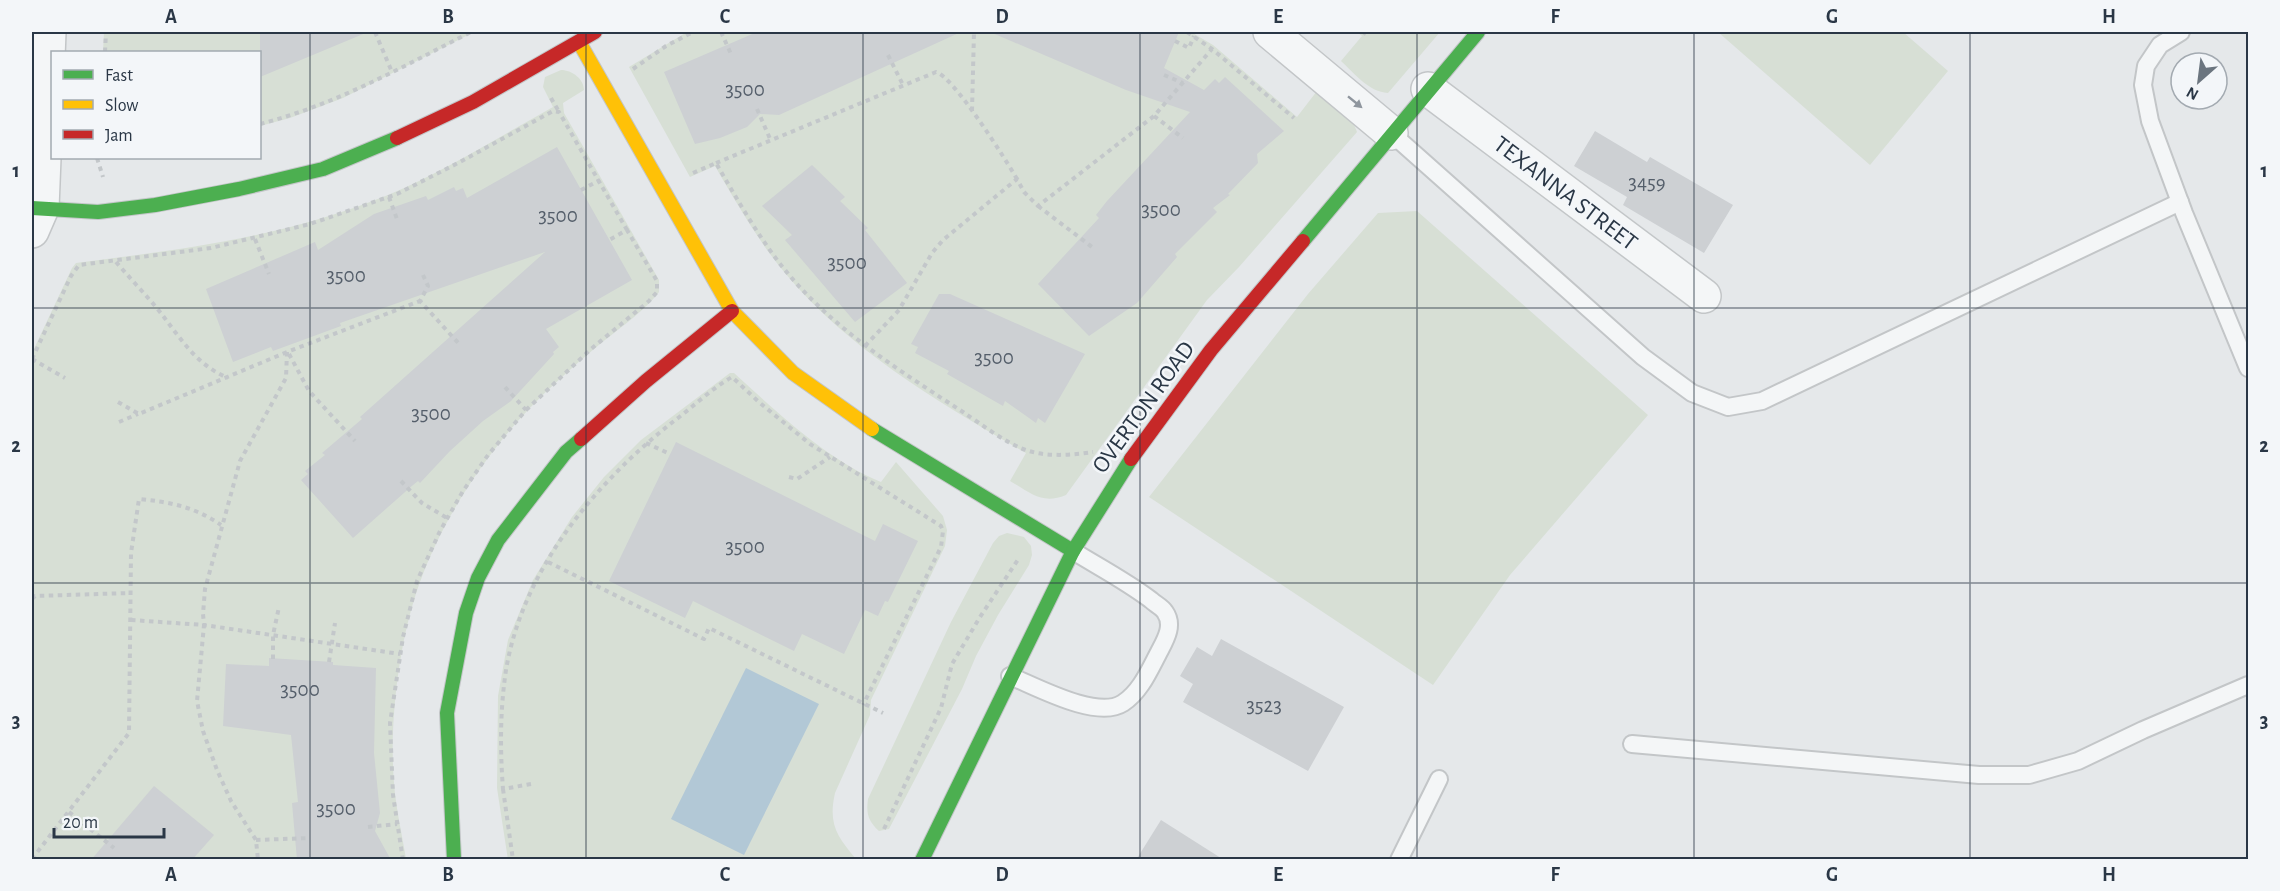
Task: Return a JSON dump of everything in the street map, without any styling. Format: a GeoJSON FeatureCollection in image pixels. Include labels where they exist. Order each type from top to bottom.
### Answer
{"type":"FeatureCollection","features":[{"type":"Feature","properties":{"kind":"street"},"geometry":{"type":"LineString","coordinates":[[49,32],[35,216],[155,205],[239,189],[322,169],[412,132],[473,102],[595,32]]}},
{"type":"Feature","properties":{"kind":"street"},"geometry":{"type":"LineString","coordinates":[[1270,32],[1391,134]]}},
{"type":"Feature","properties":{"kind":"street","name":"OVERTON ROAD"},"geometry":{"type":"LineString","coordinates":[[922,860],[1073,551],[1137,450],[1211,350],[1478,32]]}},
{"type":"Feature","properties":{"kind":"street"},"geometry":{"type":"LineString","coordinates":[[579,42],[732,311],[793,373],[866,424],[1073,551]]}},
{"type":"Feature","properties":{"kind":"street","name":"TEXANNA STREET"},"geometry":{"type":"LineString","coordinates":[[1428,89],[1704,296]]}},
{"type":"Feature","properties":{"kind":"street"},"geometry":{"type":"LineString","coordinates":[[454,860],[447,713],[466,613],[478,578],[503,533],[566,452],[646,381],[732,311]]}},
{"type":"Feature","properties":{"kind":"lane"},"geometry":{"type":"LineString","coordinates":[[2181,32],[2160,45],[2146,66],[2143,85],[2150,121],[2180,202],[2248,368]]}},
{"type":"Feature","properties":{"kind":"lane"},"geometry":{"type":"LineString","coordinates":[[1391,134],[1643,357],[1692,393],[1728,407],[1762,401],[2180,202]]}},
{"type":"Feature","properties":{"kind":"lane"},"geometry":{"type":"LineString","coordinates":[[1010,676],[1083,705],[1111,708],[1123,704],[1134,694],[1168,636],[1170,622],[1165,611],[1137,590],[1073,551]]}},
{"type":"Feature","properties":{"kind":"lane"},"geometry":{"type":"LineString","coordinates":[[1632,744],[1979,775],[2029,775],[2078,761],[2248,685]]}},
{"type":"Feature","properties":{"kind":"lane"},"geometry":{"type":"LineString","coordinates":[[1399,860],[1439,779]]}},
{"type":"Feature","properties":{"kind":"path"},"geometry":{"type":"LineString","coordinates":[[105,51],[106,32]]}},
{"type":"Feature","properties":{"kind":"path"},"geometry":{"type":"LineString","coordinates":[[375,32],[392,72]]}},
{"type":"Feature","properties":{"kind":"path"},"geometry":{"type":"LineString","coordinates":[[261,124],[291,116],[343,97],[471,32]]}},
{"type":"Feature","properties":{"kind":"path"},"geometry":{"type":"LineString","coordinates":[[638,78],[633,69],[666,46],[693,32]]}},
{"type":"Feature","properties":{"kind":"path"},"geometry":{"type":"LineString","coordinates":[[721,32],[731,54]]}},
{"type":"Feature","properties":{"kind":"path"},"geometry":{"type":"LineString","coordinates":[[972,112],[974,32]]}},
{"type":"Feature","properties":{"kind":"path"},"geometry":{"type":"LineString","coordinates":[[1187,32],[1212,49],[1293,118]]}},
{"type":"Feature","properties":{"kind":"path"},"geometry":{"type":"LineString","coordinates":[[1175,41],[1189,48],[1194,36]]}},
{"type":"Feature","properties":{"kind":"path"},"geometry":{"type":"LineString","coordinates":[[1038,206],[1154,116],[1212,49]]}},
{"type":"Feature","properties":{"kind":"path"},"geometry":{"type":"LineString","coordinates":[[888,55],[903,85]]}},
{"type":"Feature","properties":{"kind":"path"},"geometry":{"type":"LineString","coordinates":[[686,164],[692,174],[939,72],[972,112],[1024,192],[1038,206],[1092,247]]}},
{"type":"Feature","properties":{"kind":"path"},"geometry":{"type":"LineString","coordinates":[[1164,75],[1183,83]]}},
{"type":"Feature","properties":{"kind":"path"},"geometry":{"type":"LineString","coordinates":[[757,109],[771,141]]}},
{"type":"Feature","properties":{"kind":"path"},"geometry":{"type":"LineString","coordinates":[[65,378],[32,359],[76,266],[211,248],[301,227],[389,197],[416,185],[558,110],[657,281],[657,292],[591,349],[526,410]]}},
{"type":"Feature","properties":{"kind":"path"},"geometry":{"type":"LineString","coordinates":[[1154,116],[1183,138]]}},
{"type":"Feature","properties":{"kind":"path"},"geometry":{"type":"LineString","coordinates":[[97,159],[104,183]]}},
{"type":"Feature","properties":{"kind":"path"},"geometry":{"type":"LineString","coordinates":[[716,163],[785,270],[801,288],[866,346],[984,426],[1028,451],[1055,454],[1093,452]]}},
{"type":"Feature","properties":{"kind":"path"},"geometry":{"type":"LineString","coordinates":[[866,346],[899,310],[932,253],[943,240],[1017,179]]}},
{"type":"Feature","properties":{"kind":"path"},"geometry":{"type":"LineString","coordinates":[[581,190],[600,180]]}},
{"type":"Feature","properties":{"kind":"path"},"geometry":{"type":"LineString","coordinates":[[389,197],[398,222]]}},
{"type":"Feature","properties":{"kind":"path"},"geometry":{"type":"LineString","coordinates":[[609,240],[627,230]]}},
{"type":"Feature","properties":{"kind":"path"},"geometry":{"type":"LineString","coordinates":[[255,239],[269,274]]}},
{"type":"Feature","properties":{"kind":"path"},"geometry":{"type":"LineString","coordinates":[[116,261],[191,352],[206,367],[228,378]]}},
{"type":"Feature","properties":{"kind":"path"},"geometry":{"type":"LineString","coordinates":[[119,422],[287,352],[420,301],[428,286],[423,275]]}},
{"type":"Feature","properties":{"kind":"path"},"geometry":{"type":"LineString","coordinates":[[420,301],[461,346]]}},
{"type":"Feature","properties":{"kind":"path"},"geometry":{"type":"LineString","coordinates":[[287,352],[309,391],[355,441]]}},
{"type":"Feature","properties":{"kind":"path"},"geometry":{"type":"LineString","coordinates":[[258,860],[256,840],[231,801],[217,770],[203,731],[197,701],[205,589],[221,525],[246,447],[286,378],[287,352]]}},
{"type":"Feature","properties":{"kind":"path"},"geometry":{"type":"LineString","coordinates":[[513,860],[503,789],[500,741],[506,669],[525,606],[567,529],[580,512],[646,443],[732,377],[767,410],[830,457],[941,526],[943,531],[941,547],[863,705]]}},
{"type":"Feature","properties":{"kind":"path"},"geometry":{"type":"LineString","coordinates":[[118,402],[139,414]]}},
{"type":"Feature","properties":{"kind":"path"},"geometry":{"type":"LineString","coordinates":[[646,443],[670,454]]}},
{"type":"Feature","properties":{"kind":"path"},"geometry":{"type":"LineString","coordinates":[[789,477],[797,479],[830,457]]}},
{"type":"Feature","properties":{"kind":"path"},"geometry":{"type":"LineString","coordinates":[[401,481],[422,503],[447,518]]}},
{"type":"Feature","properties":{"kind":"path"},"geometry":{"type":"LineString","coordinates":[[32,859],[129,733],[131,553],[139,499],[184,505],[205,513],[221,525]]}},
{"type":"Feature","properties":{"kind":"path"},"geometry":{"type":"LineString","coordinates":[[884,829],[941,708],[952,664],[980,616],[1022,554]]}},
{"type":"Feature","properties":{"kind":"path"},"geometry":{"type":"LineString","coordinates":[[548,562],[704,639],[709,628],[883,713]]}},
{"type":"Feature","properties":{"kind":"path"},"geometry":{"type":"LineString","coordinates":[[32,599],[35,596],[130,593]]}},
{"type":"Feature","properties":{"kind":"path"},"geometry":{"type":"LineString","coordinates":[[273,659],[273,635],[279,607]]}},
{"type":"Feature","properties":{"kind":"path"},"geometry":{"type":"LineString","coordinates":[[131,620],[204,625],[400,654]]}},
{"type":"Feature","properties":{"kind":"path"},"geometry":{"type":"LineString","coordinates":[[329,662],[335,623]]}},
{"type":"Feature","properties":{"kind":"path"},"geometry":{"type":"LineString","coordinates":[[503,789],[531,784]]}},
{"type":"Feature","properties":{"kind":"path"},"geometry":{"type":"LineString","coordinates":[[69,812],[114,848]]}},
{"type":"Feature","properties":{"kind":"path"},"geometry":{"type":"LineString","coordinates":[[368,827],[397,824]]}},
{"type":"Feature","properties":{"kind":"path"},"geometry":{"type":"LineString","coordinates":[[256,840],[309,838]]}},
{"type":"Feature","properties":{"kind":"shaded area"},"geometry":{"type":"Polygon","coordinates":[[[104,32],[474,32],[343,98],[290,118],[261,126],[261,51],[103,51],[104,32]]]}},
{"type":"Feature","properties":{"kind":"shaded area"},"geometry":{"type":"Polygon","coordinates":[[[687,32],[1191,32],[1213,45],[1297,117],[1317,91],[1353,122],[1357,132],[1239,267],[1207,300],[1066,495],[1058,498],[1043,498],[1010,481],[1026,453],[961,415],[898,374],[838,327],[810,301],[766,248],[715,166],[690,177],[629,67],[687,32]]]}},
{"type":"Feature","properties":{"kind":"shaded area"},"geometry":{"type":"Polygon","coordinates":[[[1357,32],[1440,32],[1388,93],[1368,86],[1341,61],[1362,36],[1357,32]]]}},
{"type":"Feature","properties":{"kind":"shaded area"},"geometry":{"type":"Polygon","coordinates":[[[1718,32],[1903,32],[1948,71],[1870,165],[1718,32]]]}},
{"type":"Feature","properties":{"kind":"shaded area"},"geometry":{"type":"Polygon","coordinates":[[[561,70],[577,76],[584,90],[563,103],[564,113],[659,280],[659,292],[640,312],[556,383],[511,429],[465,491],[429,559],[406,629],[394,708],[394,783],[406,859],[32,859],[32,353],[72,268],[76,263],[234,240],[273,231],[311,221],[388,195],[451,165],[553,107],[543,87],[545,77],[561,70]]]}},
{"type":"Feature","properties":{"kind":"shaded area"},"geometry":{"type":"Polygon","coordinates":[[[1417,211],[1648,415],[1510,575],[1433,685],[1149,497],[1308,294],[1378,213],[1417,211]]]}},
{"type":"Feature","properties":{"kind":"shaded area"},"geometry":{"type":"Polygon","coordinates":[[[730,373],[734,373],[822,448],[861,473],[881,482],[896,462],[943,516],[947,530],[945,546],[871,700],[870,715],[835,793],[833,813],[836,829],[856,859],[508,860],[497,788],[498,696],[508,640],[533,580],[572,517],[604,477],[641,440],[730,373]]]}},
{"type":"Feature","properties":{"kind":"shaded area"},"geometry":{"type":"Polygon","coordinates":[[[1007,533],[1024,537],[1031,546],[1032,555],[1029,565],[976,656],[962,689],[889,829],[879,831],[872,824],[869,816],[868,799],[951,622],[993,543],[999,536],[1007,533]]]}},
{"type":"Feature","properties":{"kind":"water"},"geometry":{"type":"Polygon","coordinates":[[[746,668],[819,704],[744,855],[671,819],[746,668]]]}},
{"type":"Feature","properties":{"kind":"building"},"geometry":{"type":"Polygon","coordinates":[[[260,32],[368,32],[261,77],[260,32]]]}},
{"type":"Feature","properties":{"kind":"building"},"geometry":{"type":"Polygon","coordinates":[[[757,32],[961,32],[779,115],[760,114],[747,127],[720,138],[695,144],[664,72],[757,32]]]}},
{"type":"Feature","properties":{"kind":"building"},"geometry":{"type":"Polygon","coordinates":[[[990,32],[1179,32],[1164,68],[1204,90],[1215,79],[1219,83],[1225,77],[1284,131],[1257,154],[1258,163],[1228,194],[1230,195],[1213,208],[1217,212],[1175,254],[1177,257],[1137,303],[1089,336],[1038,284],[1099,218],[1096,215],[1107,201],[1190,112],[1126,90],[990,32]]]}},
{"type":"Feature","properties":{"kind":"building"},"geometry":{"type":"Polygon","coordinates":[[[1595,131],[1647,162],[1650,157],[1733,205],[1704,253],[1623,205],[1627,197],[1574,166],[1595,131]]]}},
{"type":"Feature","properties":{"kind":"building"},"geometry":{"type":"Polygon","coordinates":[[[557,147],[632,280],[546,329],[559,347],[511,401],[483,421],[420,483],[418,481],[413,485],[353,538],[301,480],[308,474],[305,471],[325,455],[322,453],[362,419],[360,417],[545,252],[340,323],[341,326],[273,351],[271,347],[233,362],[206,289],[315,242],[318,250],[374,214],[426,196],[428,200],[454,187],[456,191],[463,188],[467,198],[557,147]]]}},
{"type":"Feature","properties":{"kind":"building"},"geometry":{"type":"Polygon","coordinates":[[[812,165],[845,197],[840,201],[868,228],[865,230],[907,283],[855,322],[785,240],[792,235],[762,206],[812,165]]]}},
{"type":"Feature","properties":{"kind":"building"},"geometry":{"type":"Polygon","coordinates":[[[939,294],[950,294],[1085,354],[1045,423],[1038,418],[1036,423],[1005,401],[1003,406],[947,374],[949,371],[915,353],[918,347],[911,344],[939,294]]]}},
{"type":"Feature","properties":{"kind":"building"},"geometry":{"type":"Polygon","coordinates":[[[676,442],[875,541],[883,524],[918,541],[888,602],[885,601],[878,616],[865,610],[844,654],[802,634],[794,651],[693,601],[685,618],[609,581],[676,442]]]}},
{"type":"Feature","properties":{"kind":"building"},"geometry":{"type":"Polygon","coordinates":[[[1221,639],[1344,707],[1308,771],[1183,702],[1193,684],[1180,676],[1197,647],[1212,656],[1221,639]]]}},
{"type":"Feature","properties":{"kind":"building"},"geometry":{"type":"Polygon","coordinates":[[[269,658],[333,662],[333,665],[376,668],[374,753],[380,813],[375,831],[391,860],[297,860],[292,803],[298,802],[291,735],[223,726],[226,664],[269,666],[269,658]]]}},
{"type":"Feature","properties":{"kind":"building"},"geometry":{"type":"Polygon","coordinates":[[[154,786],[214,835],[192,860],[91,860],[154,786]]]}},
{"type":"Feature","properties":{"kind":"building"},"geometry":{"type":"Polygon","coordinates":[[[1161,820],[1224,860],[1136,860],[1161,820]]]}},
{"type":"Feature","properties":{"kind":"traffic: fast"},"geometry":{"type":"LineString","coordinates":[[1303,241],[1478,32]]}},
{"type":"Feature","properties":{"kind":"traffic: fast"},"geometry":{"type":"LineString","coordinates":[[32,208],[98,212],[155,205],[239,189],[323,169],[397,138]]}},
{"type":"Feature","properties":{"kind":"traffic: fast"},"geometry":{"type":"LineString","coordinates":[[872,429],[1073,551]]}},
{"type":"Feature","properties":{"kind":"traffic: fast"},"geometry":{"type":"LineString","coordinates":[[454,860],[447,713],[466,613],[478,578],[498,540],[566,452],[581,439]]}},
{"type":"Feature","properties":{"kind":"traffic: fast"},"geometry":{"type":"LineString","coordinates":[[922,860],[1073,551],[1131,459]]}},
{"type":"Feature","properties":{"kind":"traffic: slow"},"geometry":{"type":"LineString","coordinates":[[579,42],[732,311],[793,373],[872,429]]}},
{"type":"Feature","properties":{"kind":"traffic: jam"},"geometry":{"type":"LineString","coordinates":[[397,138],[473,102],[595,32]]}},
{"type":"Feature","properties":{"kind":"traffic: jam"},"geometry":{"type":"LineString","coordinates":[[1131,459],[1211,350],[1303,241]]}},
{"type":"Feature","properties":{"kind":"traffic: jam"},"geometry":{"type":"LineString","coordinates":[[581,439],[646,381],[732,311]]}}]}
